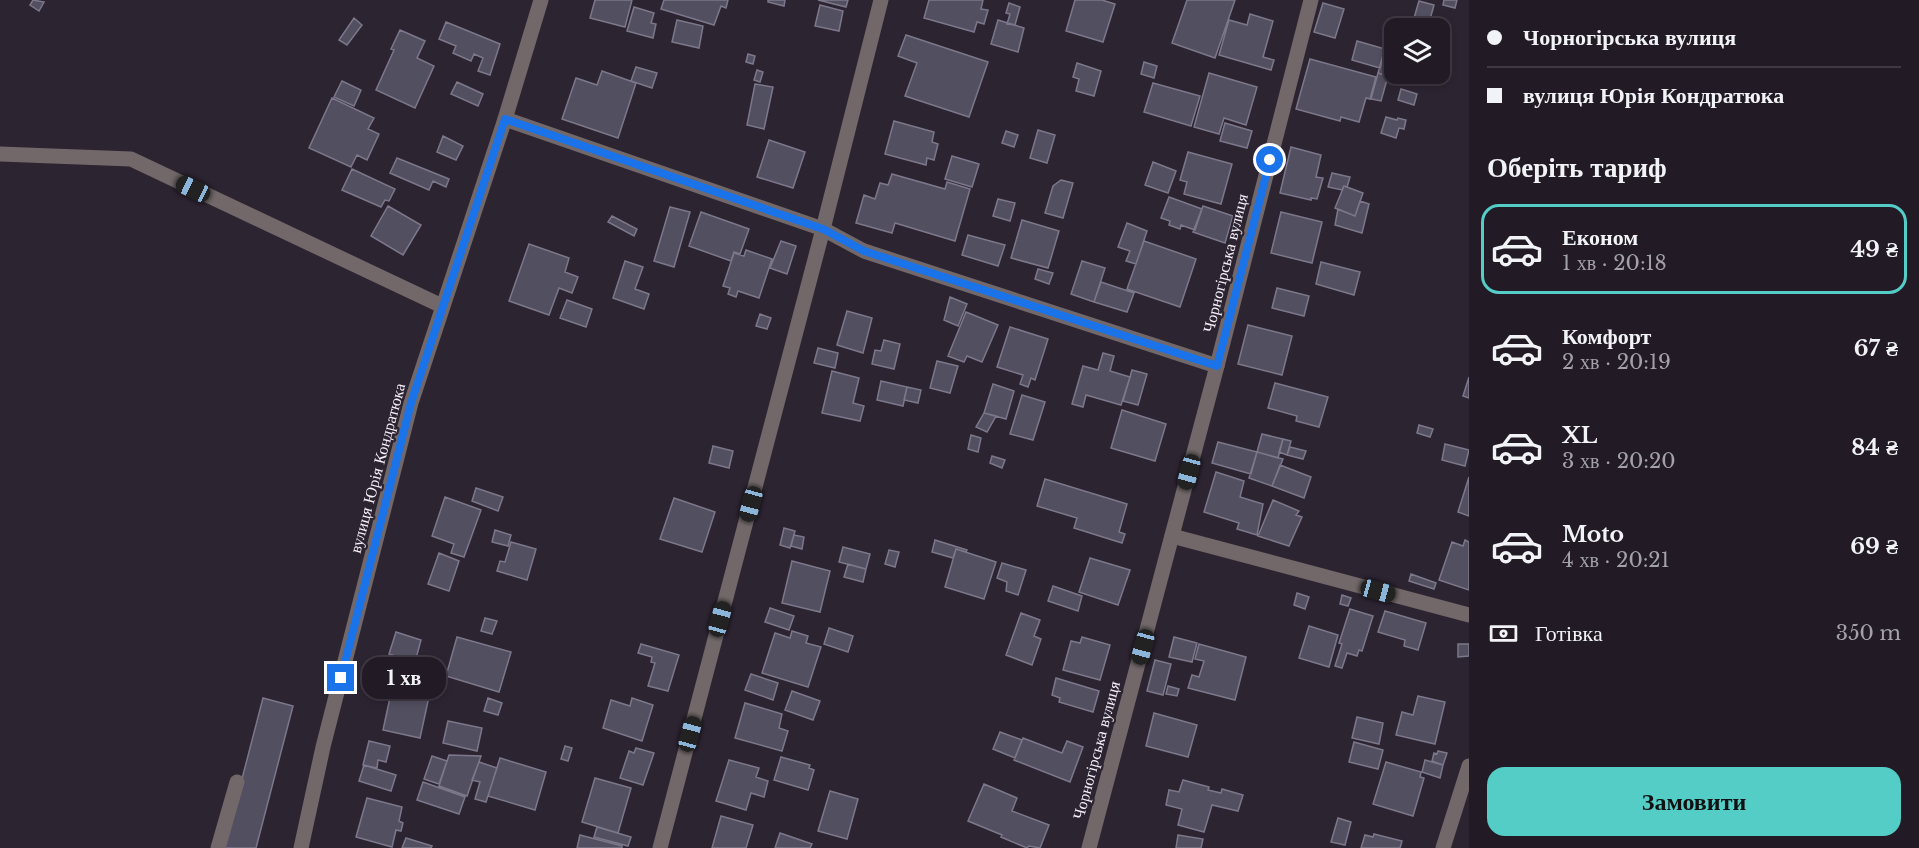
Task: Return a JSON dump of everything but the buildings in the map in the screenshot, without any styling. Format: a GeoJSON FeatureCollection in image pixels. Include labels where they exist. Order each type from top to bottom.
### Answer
{"type":"FeatureCollection","features":[{"type":"Feature","properties":{"kind":"street","name":"вулиця Юрія Кондратюка"},"geometry":{"type":"LineString","coordinates":[[301,848],[323,747],[411,403],[505,119],[541,0]]}},
{"type":"Feature","properties":{"kind":"street"},"geometry":{"type":"LineString","coordinates":[[660,848],[823,229],[880,0]]}},
{"type":"Feature","properties":{"kind":"street","name":"Чорногірська вулиця"},"geometry":{"type":"LineString","coordinates":[[1089,848],[1311,0]]}},
{"type":"Feature","properties":{"kind":"street"},"geometry":{"type":"LineString","coordinates":[[505,119],[823,229],[864,251],[1217,366]]}},
{"type":"Feature","properties":{"kind":"street"},"geometry":{"type":"LineString","coordinates":[[0,154],[131,159],[442,306]]}},
{"type":"Feature","properties":{"kind":"street"},"geometry":{"type":"LineString","coordinates":[[1172,536],[1469,615]]}},
{"type":"Feature","properties":{"kind":"street"},"geometry":{"type":"LineString","coordinates":[[1443,848],[1469,766]]}},
{"type":"Feature","properties":{"kind":"street"},"geometry":{"type":"LineString","coordinates":[[218,848],[237,782]]}},
{"type":"Feature","properties":{"kind":"route"},"geometry":{"type":"LineString","coordinates":[[341,678],[411,403],[505,119],[823,229],[864,251],[1217,366],[1270,160]]}}]}
